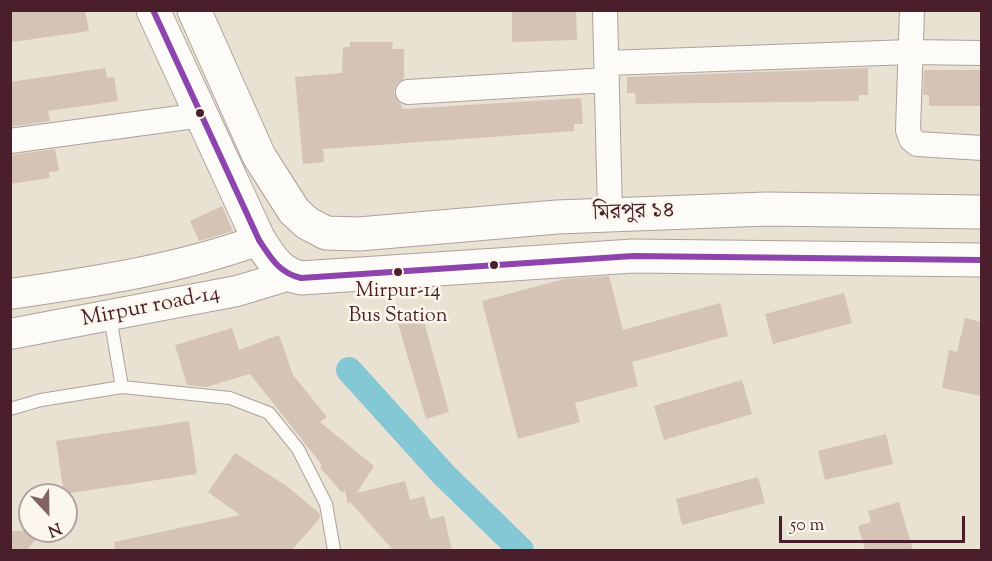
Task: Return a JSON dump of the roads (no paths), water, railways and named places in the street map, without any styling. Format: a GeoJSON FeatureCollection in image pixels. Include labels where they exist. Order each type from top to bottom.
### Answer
{"type":"FeatureCollection","features":[{"type":"Feature","properties":{"kind":"main road"},"geometry":{"type":"LineString","coordinates":[[153,10],[202,115],[275,260]]}},
{"type":"Feature","properties":{"kind":"main road","name":"মিরপুর ১৪"},"geometry":{"type":"LineString","coordinates":[[194,10],[259,156],[294,211],[307,223],[326,233],[359,234],[610,214],[766,209],[981,212]]}},
{"type":"Feature","properties":{"kind":"main road","name":"Mirpur road-14"},"geometry":{"type":"LineString","coordinates":[[275,260],[301,278],[633,256],[981,260]]}},
{"type":"Feature","properties":{"kind":"street"},"geometry":{"type":"LineString","coordinates":[[605,10],[610,214]]}},
{"type":"Feature","properties":{"kind":"street"},"geometry":{"type":"LineString","coordinates":[[912,10],[908,130],[911,139],[917,144],[981,148]]}},
{"type":"Feature","properties":{"kind":"street"},"geometry":{"type":"LineString","coordinates":[[408,92],[607,71],[909,52],[981,53]]}},
{"type":"Feature","properties":{"kind":"street"},"geometry":{"type":"LineString","coordinates":[[10,141],[202,115]]}},
{"type":"Feature","properties":{"kind":"street","name":"Mirpur road-14"},"geometry":{"type":"LineString","coordinates":[[10,294],[78,284],[203,259],[275,260]]}},
{"type":"Feature","properties":{"kind":"street","name":"Mirpur road-14"},"geometry":{"type":"LineString","coordinates":[[10,334],[110,317],[237,291],[275,260]]}},
{"type":"Feature","properties":{"kind":"lane"},"geometry":{"type":"LineString","coordinates":[[110,317],[122,387]]}},
{"type":"Feature","properties":{"kind":"lane"},"geometry":{"type":"LineString","coordinates":[[10,409],[41,400],[122,387],[230,398],[269,413],[298,449],[326,504],[334,550]]}},
{"type":"Feature","properties":{"kind":"waterway"},"geometry":{"type":"LineString","coordinates":[[349,370],[444,475],[521,550]]}},
{"type":"Feature","properties":{"kind":"place","name":"Mirpur-14 Bus Station"},"geometry":{"type":"Point","coordinates":[398,272]}}]}
